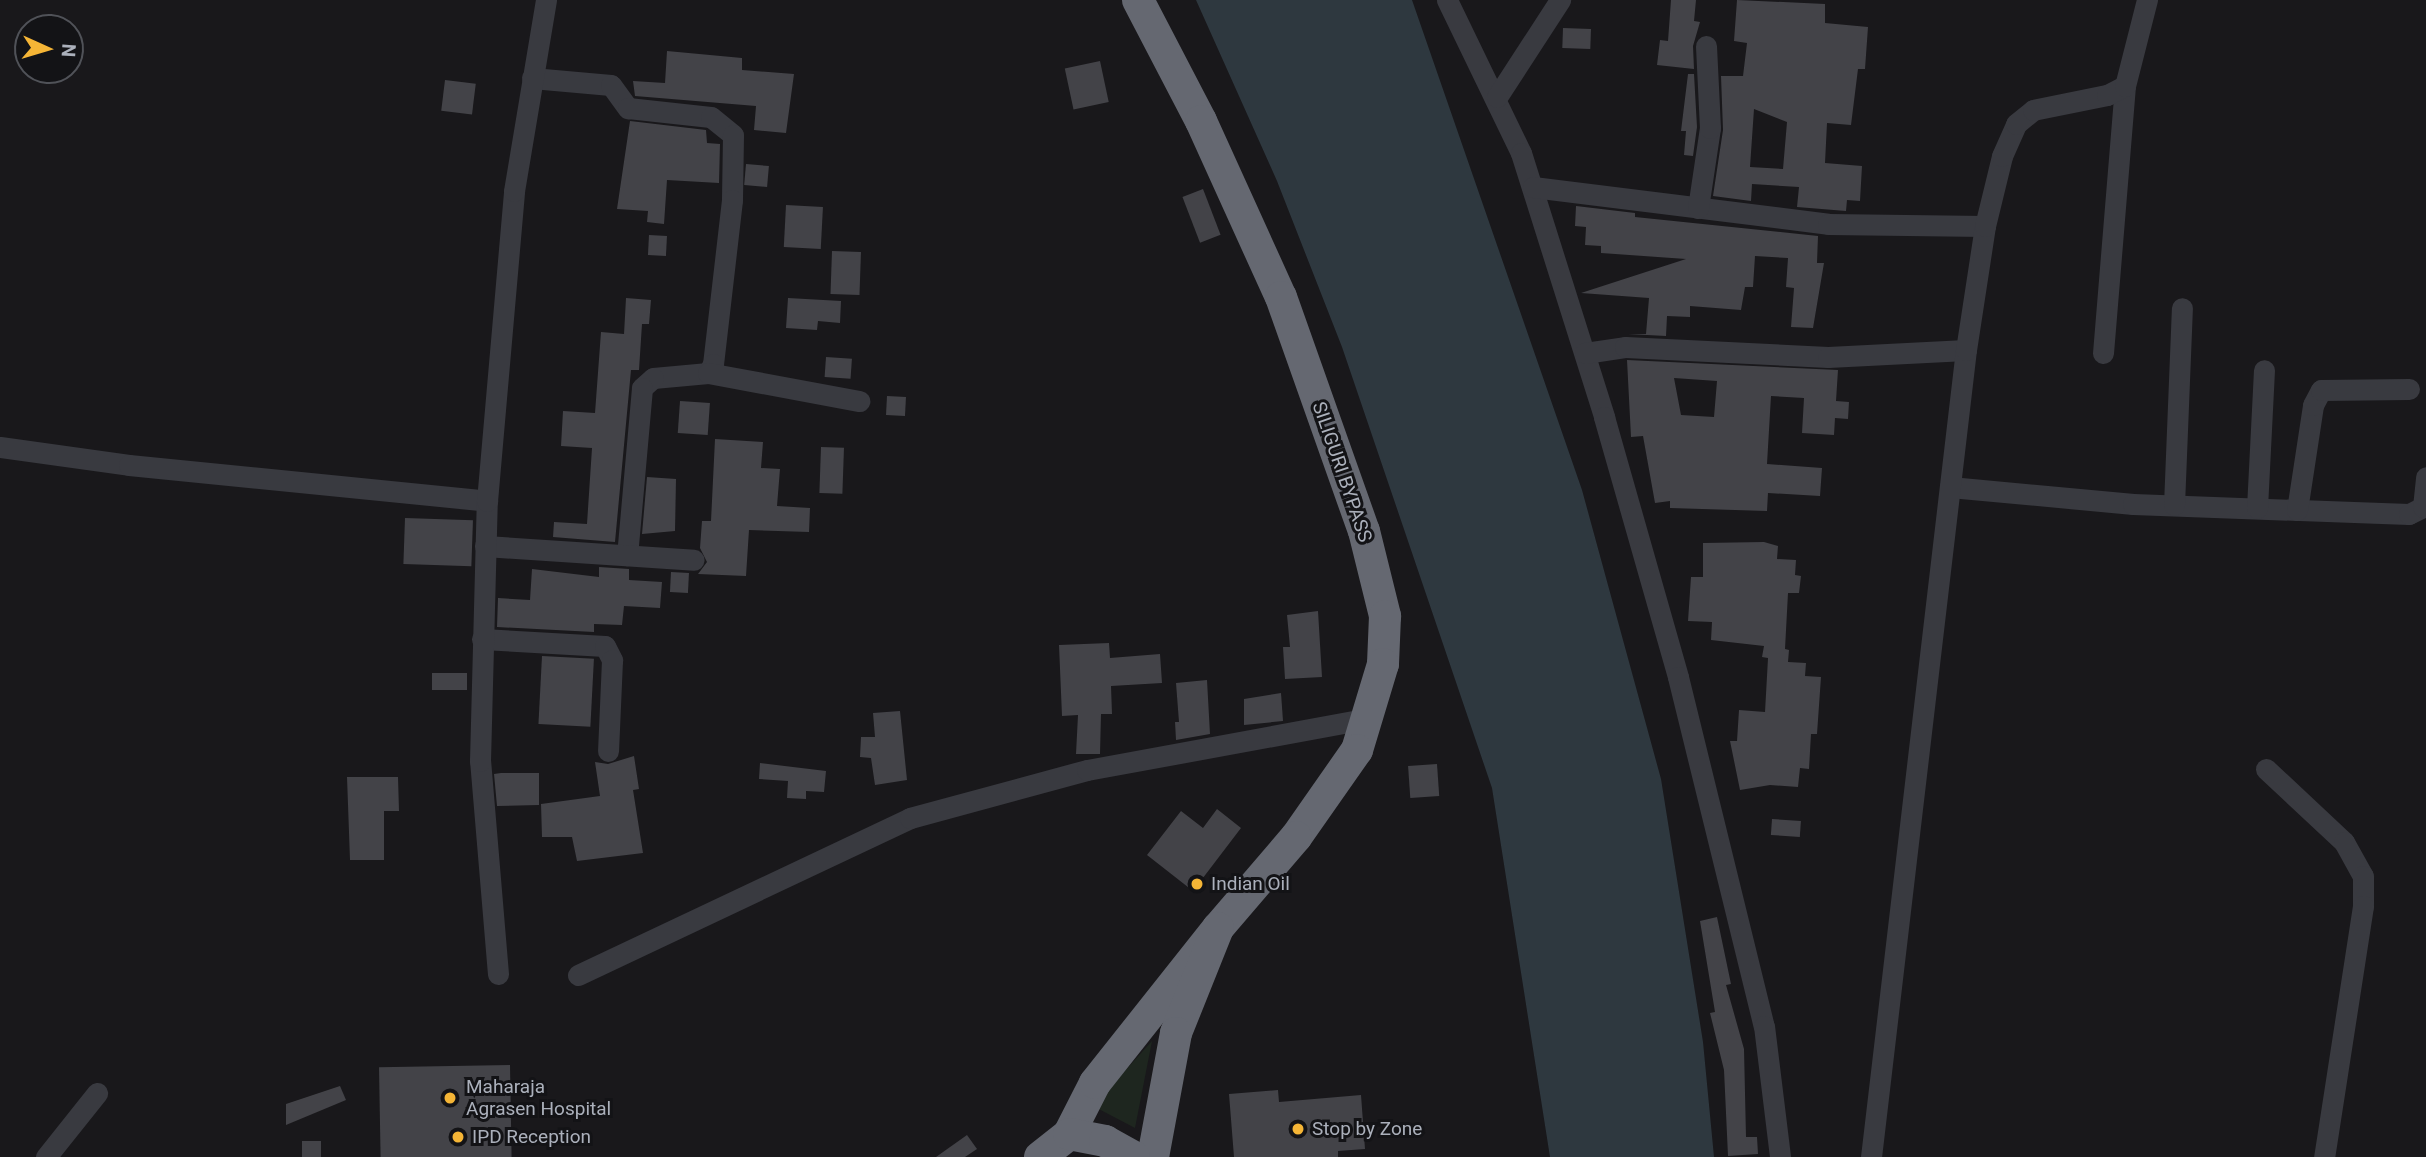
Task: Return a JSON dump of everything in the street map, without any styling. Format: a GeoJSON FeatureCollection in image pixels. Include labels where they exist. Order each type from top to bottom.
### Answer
{"type":"FeatureCollection","features":[{"type":"Feature","properties":{"kind":"highway","name":"SILIGURI BYPASS"},"geometry":{"type":"LineString","coordinates":[[1069,1134],[1095,1083],[1331,791],[1357,750],[1384,664],[1385,616],[1364,531],[1271,274],[1202,121],[1138,0]]}},
{"type":"Feature","properties":{"kind":"highway"},"geometry":{"type":"LineString","coordinates":[[1153,1157],[1176,1033],[1218,928]]}},
{"type":"Feature","properties":{"kind":"highway"},"geometry":{"type":"LineString","coordinates":[[1040,1157],[1069,1134],[1104,1141],[1135,1157]]}},
{"type":"Feature","properties":{"kind":"street"},"geometry":{"type":"LineString","coordinates":[[498,974],[480,761],[487,501],[514,191],[546,0]]}},
{"type":"Feature","properties":{"kind":"street"},"geometry":{"type":"LineString","coordinates":[[1447,0],[1497,97],[1533,187],[1585,353],[1678,677],[1764,1026],[1780,1157]]}},
{"type":"Feature","properties":{"kind":"street"},"geometry":{"type":"LineString","coordinates":[[1497,97],[1560,0]]}},
{"type":"Feature","properties":{"kind":"street"},"geometry":{"type":"LineString","coordinates":[[2103,353],[2125,86],[2147,0]]}},
{"type":"Feature","properties":{"kind":"street"},"geometry":{"type":"LineString","coordinates":[[1698,208],[1710,128],[1706,46]]}},
{"type":"Feature","properties":{"kind":"street"},"geometry":{"type":"LineString","coordinates":[[532,78],[611,85],[628,108],[711,117],[731,130],[735,150],[732,200],[708,373]]}},
{"type":"Feature","properties":{"kind":"street"},"geometry":{"type":"LineString","coordinates":[[1871,1157],[1966,349],[1985,226],[2002,156],[2016,124],[2046,105],[2107,96],[2125,86]]}},
{"type":"Feature","properties":{"kind":"street"},"geometry":{"type":"LineString","coordinates":[[1533,187],[1828,224],[1985,226]]}},
{"type":"Feature","properties":{"kind":"street"},"geometry":{"type":"LineString","coordinates":[[2174,505],[2182,308]]}},
{"type":"Feature","properties":{"kind":"street"},"geometry":{"type":"LineString","coordinates":[[1585,353],[1625,347],[1828,356],[1966,349]]}},
{"type":"Feature","properties":{"kind":"street"},"geometry":{"type":"LineString","coordinates":[[2257,508],[2264,370]]}},
{"type":"Feature","properties":{"kind":"street"},"geometry":{"type":"LineString","coordinates":[[627,555],[642,388],[653,378],[708,373],[859,401]]}},
{"type":"Feature","properties":{"kind":"street"},"geometry":{"type":"LineString","coordinates":[[2297,510],[2312,405],[2321,390],[2409,388]]}},
{"type":"Feature","properties":{"kind":"street"},"geometry":{"type":"LineString","coordinates":[[0,447],[129,465],[487,501]]}},
{"type":"Feature","properties":{"kind":"street"},"geometry":{"type":"LineString","coordinates":[[1950,487],[2174,505],[2415,513],[2425,501],[2426,477]]}},
{"type":"Feature","properties":{"kind":"street"},"geometry":{"type":"LineString","coordinates":[[485,546],[694,560]]}},
{"type":"Feature","properties":{"kind":"street"},"geometry":{"type":"LineString","coordinates":[[482,639],[605,646],[612,660],[608,751]]}},
{"type":"Feature","properties":{"kind":"street"},"geometry":{"type":"LineString","coordinates":[[578,975],[910,818],[1087,770],[1369,718]]}},
{"type":"Feature","properties":{"kind":"street"},"geometry":{"type":"LineString","coordinates":[[2266,769],[2344,842],[2363,876],[2363,906],[2324,1157]]}},
{"type":"Feature","properties":{"kind":"street"},"geometry":{"type":"LineString","coordinates":[[46,1157],[97,1093]]}},
{"type":"Feature","properties":{"kind":"shaded area"},"geometry":{"type":"Polygon","coordinates":[[[1196,0],[1412,0],[1582,490],[1661,779],[1703,1042],[1714,1157],[1550,1157],[1492,788],[1342,347],[1277,181],[1196,0]]]}},
{"type":"Feature","properties":{"kind":"shaded area"},"geometry":{"type":"Polygon","coordinates":[[[1152,1041],[1135,1128],[1093,1106],[1152,1041]]]}},
{"type":"Feature","properties":{"kind":"building"},"geometry":{"type":"Polygon","coordinates":[[[1671,0],[1696,0],[1694,21],[1700,22],[1693,46],[1694,69],[1657,65],[1660,40],[1668,41],[1671,0]]]}},
{"type":"Feature","properties":{"kind":"building"},"geometry":{"type":"Polygon","coordinates":[[[1737,0],[1825,4],[1825,23],[1868,27],[1865,69],[1858,69],[1851,125],[1827,123],[1825,163],[1862,166],[1860,201],[1847,200],[1846,211],[1797,207],[1799,187],[1752,184],[1751,201],[1713,196],[1723,130],[1721,76],[1743,76],[1747,43],[1734,41],[1737,0]],[[1754,109],[1750,167],[1783,169],[1787,122],[1754,109]]]}},
{"type":"Feature","properties":{"kind":"building"},"geometry":{"type":"Polygon","coordinates":[[[1563,28],[1591,29],[1590,49],[1562,48],[1563,28]]]}},
{"type":"Feature","properties":{"kind":"building"},"geometry":{"type":"Polygon","coordinates":[[[667,51],[742,58],[742,70],[794,74],[786,133],[754,130],[756,106],[635,96],[633,81],[665,83],[667,51]]]}},
{"type":"Feature","properties":{"kind":"building"},"geometry":{"type":"Polygon","coordinates":[[[1100,61],[1109,102],[1074,110],[1065,68],[1100,61]]]}},
{"type":"Feature","properties":{"kind":"building"},"geometry":{"type":"Polygon","coordinates":[[[1688,74],[1694,74],[1697,127],[1693,156],[1684,155],[1686,131],[1681,131],[1688,74]]]}},
{"type":"Feature","properties":{"kind":"building"},"geometry":{"type":"Polygon","coordinates":[[[445,80],[476,84],[472,115],[441,111],[445,80]]]}},
{"type":"Feature","properties":{"kind":"building"},"geometry":{"type":"Polygon","coordinates":[[[630,121],[706,130],[707,143],[720,144],[719,183],[667,180],[664,224],[647,222],[648,211],[617,209],[630,121]]]}},
{"type":"Feature","properties":{"kind":"building"},"geometry":{"type":"Polygon","coordinates":[[[746,164],[769,166],[767,187],[744,185],[746,164]]]}},
{"type":"Feature","properties":{"kind":"building"},"geometry":{"type":"Polygon","coordinates":[[[1203,189],[1221,235],[1200,243],[1182,197],[1203,189]]]}},
{"type":"Feature","properties":{"kind":"building"},"geometry":{"type":"Polygon","coordinates":[[[786,205],[823,207],[821,249],[784,247],[786,205]]]}},
{"type":"Feature","properties":{"kind":"building"},"geometry":{"type":"Polygon","coordinates":[[[1576,206],[1635,213],[1635,217],[1818,236],[1817,263],[1824,263],[1813,328],[1791,327],[1794,288],[1786,287],[1788,258],[1755,256],[1753,287],[1745,287],[1741,310],[1690,306],[1690,317],[1667,316],[1666,336],[1628,334],[1646,334],[1649,298],[1581,293],[1686,259],[1601,253],[1601,246],[1585,245],[1586,227],[1575,226],[1576,206]]]}},
{"type":"Feature","properties":{"kind":"building"},"geometry":{"type":"Polygon","coordinates":[[[649,235],[667,236],[666,256],[648,255],[649,235]]]}},
{"type":"Feature","properties":{"kind":"building"},"geometry":{"type":"Polygon","coordinates":[[[832,251],[861,252],[859,295],[830,294],[832,251]]]}},
{"type":"Feature","properties":{"kind":"building"},"geometry":{"type":"Polygon","coordinates":[[[626,298],[651,300],[649,324],[642,324],[639,370],[631,370],[615,542],[553,537],[554,522],[587,524],[592,448],[561,446],[563,411],[595,413],[601,332],[624,334],[626,298]]]}},
{"type":"Feature","properties":{"kind":"building"},"geometry":{"type":"Polygon","coordinates":[[[788,298],[841,301],[840,323],[818,321],[817,330],[786,328],[788,298]]]}},
{"type":"Feature","properties":{"kind":"building"},"geometry":{"type":"Polygon","coordinates":[[[826,357],[852,359],[851,379],[825,377],[826,357]]]}},
{"type":"Feature","properties":{"kind":"building"},"geometry":{"type":"Polygon","coordinates":[[[1627,360],[1838,370],[1836,401],[1849,402],[1848,419],[1835,418],[1834,435],[1802,433],[1804,398],[1771,396],[1767,464],[1822,468],[1820,496],[1768,493],[1767,511],[1670,508],[1670,501],[1655,503],[1643,436],[1631,437],[1627,360]],[[1674,378],[1681,415],[1714,417],[1717,381],[1674,378]]]}},
{"type":"Feature","properties":{"kind":"building"},"geometry":{"type":"Polygon","coordinates":[[[887,396],[906,397],[905,416],[886,415],[887,396]]]}},
{"type":"Feature","properties":{"kind":"building"},"geometry":{"type":"Polygon","coordinates":[[[680,401],[710,403],[708,435],[678,433],[680,401]]]}},
{"type":"Feature","properties":{"kind":"building"},"geometry":{"type":"Polygon","coordinates":[[[715,439],[763,442],[761,468],[780,469],[777,506],[810,508],[809,532],[749,530],[746,576],[698,574],[707,562],[700,548],[702,521],[711,521],[715,439]]]}},
{"type":"Feature","properties":{"kind":"building"},"geometry":{"type":"Polygon","coordinates":[[[821,447],[844,448],[842,494],[819,493],[821,447]]]}},
{"type":"Feature","properties":{"kind":"building"},"geometry":{"type":"Polygon","coordinates":[[[647,477],[676,479],[675,531],[642,534],[647,477]]]}},
{"type":"Feature","properties":{"kind":"building"},"geometry":{"type":"Polygon","coordinates":[[[405,518],[473,520],[471,566],[403,564],[405,518]]]}},
{"type":"Feature","properties":{"kind":"building"},"geometry":{"type":"Polygon","coordinates":[[[1764,542],[1778,546],[1777,559],[1796,560],[1795,575],[1801,576],[1799,593],[1788,593],[1785,649],[1789,650],[1788,662],[1806,663],[1805,676],[1821,677],[1817,734],[1811,734],[1809,769],[1800,768],[1798,787],[1770,785],[1740,790],[1730,741],[1737,741],[1739,710],[1765,712],[1768,658],[1762,657],[1764,646],[1711,640],[1712,622],[1688,621],[1691,577],[1703,577],[1703,543],[1764,542]]]}},
{"type":"Feature","properties":{"kind":"building"},"geometry":{"type":"Polygon","coordinates":[[[599,567],[629,569],[629,580],[662,582],[660,608],[624,606],[622,625],[594,624],[594,632],[497,627],[498,598],[530,600],[532,569],[599,577],[599,567]]]}},
{"type":"Feature","properties":{"kind":"building"},"geometry":{"type":"Polygon","coordinates":[[[671,572],[689,573],[688,593],[670,592],[671,572]]]}},
{"type":"Feature","properties":{"kind":"building"},"geometry":{"type":"Polygon","coordinates":[[[1318,611],[1322,677],[1285,679],[1283,647],[1290,647],[1287,615],[1318,611]]]}},
{"type":"Feature","properties":{"kind":"building"},"geometry":{"type":"Polygon","coordinates":[[[1109,643],[1110,658],[1160,654],[1162,683],[1111,686],[1112,714],[1101,714],[1100,754],[1076,754],[1078,715],[1062,716],[1059,645],[1109,643]]]}},
{"type":"Feature","properties":{"kind":"building"},"geometry":{"type":"Polygon","coordinates":[[[542,656],[594,659],[590,727],[538,724],[542,656]]]}},
{"type":"Feature","properties":{"kind":"building"},"geometry":{"type":"Polygon","coordinates":[[[432,673],[467,673],[467,690],[432,690],[432,673]]]}},
{"type":"Feature","properties":{"kind":"building"},"geometry":{"type":"Polygon","coordinates":[[[1207,680],[1210,734],[1176,740],[1175,722],[1179,722],[1176,683],[1207,680]]]}},
{"type":"Feature","properties":{"kind":"building"},"geometry":{"type":"Polygon","coordinates":[[[1281,693],[1283,721],[1244,725],[1244,699],[1281,693]]]}},
{"type":"Feature","properties":{"kind":"building"},"geometry":{"type":"Polygon","coordinates":[[[900,711],[907,780],[875,785],[871,758],[860,757],[861,737],[875,737],[873,713],[900,711]]]}},
{"type":"Feature","properties":{"kind":"building"},"geometry":{"type":"Polygon","coordinates":[[[634,756],[639,789],[633,790],[643,853],[577,861],[572,837],[542,837],[541,804],[600,796],[595,762],[608,764],[634,756]]]}},
{"type":"Feature","properties":{"kind":"building"},"geometry":{"type":"Polygon","coordinates":[[[760,763],[826,771],[824,792],[806,791],[806,799],[787,798],[788,781],[759,779],[760,763]]]}},
{"type":"Feature","properties":{"kind":"building"},"geometry":{"type":"Polygon","coordinates":[[[1437,764],[1439,796],[1410,798],[1408,766],[1437,764]]]}},
{"type":"Feature","properties":{"kind":"building"},"geometry":{"type":"Polygon","coordinates":[[[539,773],[539,805],[497,806],[494,774],[539,773]]]}},
{"type":"Feature","properties":{"kind":"building"},"geometry":{"type":"Polygon","coordinates":[[[347,777],[398,777],[399,811],[384,811],[384,860],[350,860],[347,777]]]}},
{"type":"Feature","properties":{"kind":"building"},"geometry":{"type":"Polygon","coordinates":[[[1217,809],[1241,828],[1193,891],[1147,855],[1181,811],[1203,828],[1217,809]]]}},
{"type":"Feature","properties":{"kind":"building"},"geometry":{"type":"Polygon","coordinates":[[[1772,819],[1801,821],[1800,837],[1771,835],[1772,819]]]}},
{"type":"Feature","properties":{"kind":"building"},"geometry":{"type":"Polygon","coordinates":[[[1717,917],[1731,984],[1726,985],[1744,1049],[1746,1137],[1757,1137],[1758,1154],[1728,1156],[1724,1070],[1710,1013],[1715,1012],[1700,921],[1717,917]]]}},
{"type":"Feature","properties":{"kind":"building","name":"Maharaja Agrasen Hospital"},"geometry":{"type":"Polygon","coordinates":[[[510,1065],[512,1157],[381,1157],[379,1067],[510,1065]]]}},
{"type":"Feature","properties":{"kind":"building"},"geometry":{"type":"Polygon","coordinates":[[[340,1086],[346,1100],[286,1125],[286,1104],[340,1086]]]}},
{"type":"Feature","properties":{"kind":"building","name":"Stop by Zone"},"geometry":{"type":"Polygon","coordinates":[[[1278,1090],[1279,1102],[1361,1095],[1365,1149],[1338,1151],[1338,1157],[1234,1157],[1229,1094],[1278,1090]]]}},
{"type":"Feature","properties":{"kind":"building"},"geometry":{"type":"Polygon","coordinates":[[[967,1135],[977,1149],[965,1157],[936,1157],[967,1135]]]}},
{"type":"Feature","properties":{"kind":"building"},"geometry":{"type":"Polygon","coordinates":[[[302,1141],[321,1141],[321,1157],[302,1157],[302,1141]]]}},
{"type":"Feature","properties":{"kind":"place","name":"Indian Oil"},"geometry":{"type":"Point","coordinates":[1197,884]}},
{"type":"Feature","properties":{"kind":"place","name":"Maharaja Agrasen Hospital"},"geometry":{"type":"Point","coordinates":[450,1098]}},
{"type":"Feature","properties":{"kind":"place","name":"Stop by Zone"},"geometry":{"type":"Point","coordinates":[1298,1129]}},
{"type":"Feature","properties":{"kind":"place","name":"IPD Reception"},"geometry":{"type":"Point","coordinates":[458,1137]}}]}
